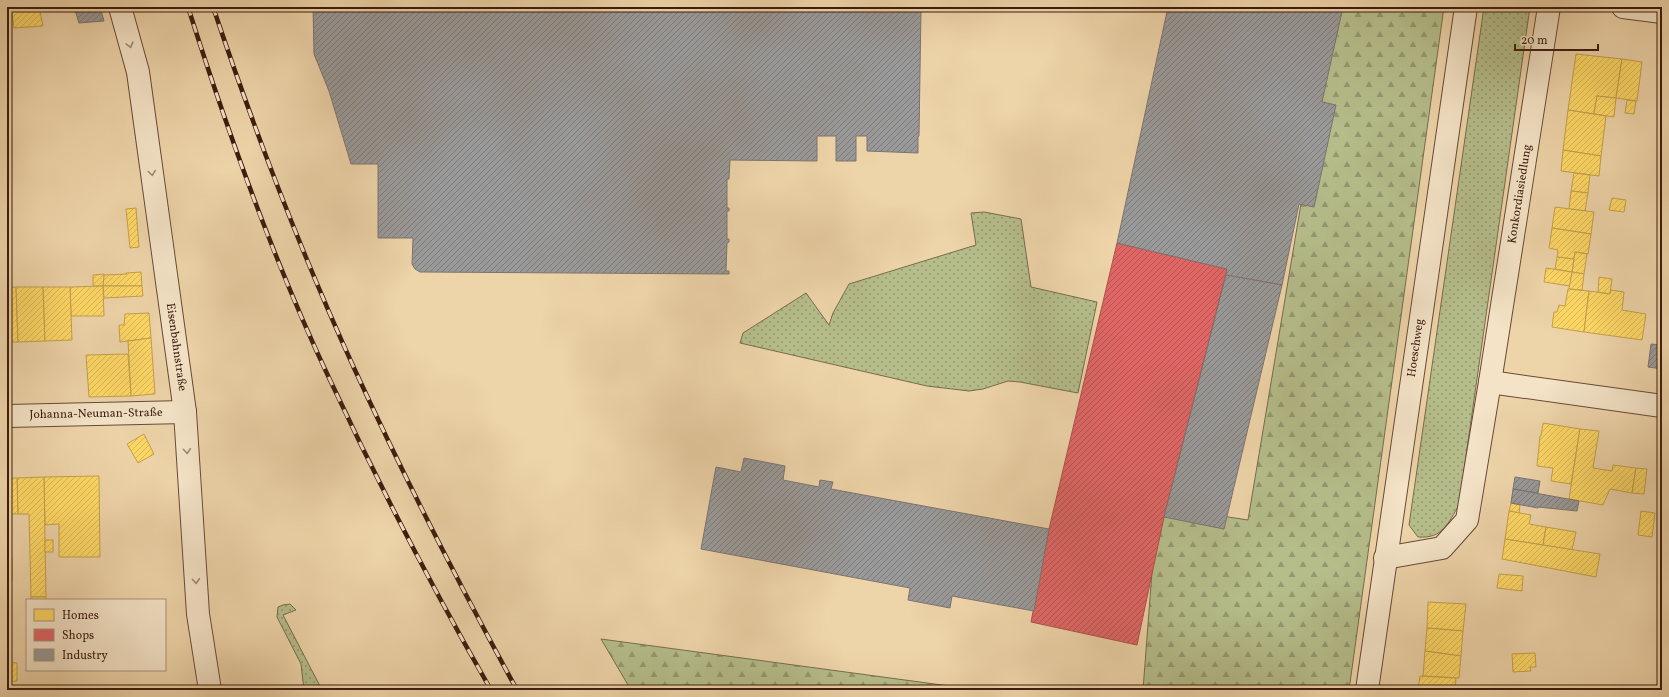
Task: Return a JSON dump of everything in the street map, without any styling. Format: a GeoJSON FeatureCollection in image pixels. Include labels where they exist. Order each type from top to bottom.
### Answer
{"type":"FeatureCollection","features":[{"type":"Feature","properties":{"kind":"street","name":"Eisenbahnstraße"},"geometry":{"type":"LineString","coordinates":[[120,7],[138,72],[185,412],[198,614],[210,690]]}},
{"type":"Feature","properties":{"kind":"street","name":"Hoeschweg"},"geometry":{"type":"LineString","coordinates":[[1367,690],[1466,7]]}},
{"type":"Feature","properties":{"kind":"street","name":"Konkordiasiedlung"},"geometry":{"type":"LineString","coordinates":[[1385,558],[1442,548],[1467,520],[1549,7]]}},
{"type":"Feature","properties":{"kind":"street"},"geometry":{"type":"LineString","coordinates":[[1623,7],[1662,12]]}},
{"type":"Feature","properties":{"kind":"street"},"geometry":{"type":"LineString","coordinates":[[1490,382],[1662,406]]}},
{"type":"Feature","properties":{"kind":"street","name":"Johanna-Neuman-Straße"},"geometry":{"type":"LineString","coordinates":[[7,416],[185,412]]}},
{"type":"Feature","properties":{"kind":"green space"},"geometry":{"type":"Polygon","coordinates":[[[1334,7],[1444,7],[1349,690],[1143,690],[1157,506],[1248,520],[1334,7]]]}},
{"type":"Feature","properties":{"kind":"green space"},"geometry":{"type":"Polygon","coordinates":[[[1484,7],[1530,7],[1459,505],[1448,524],[1439,532],[1426,537],[1418,537],[1409,525],[1484,7]]]}},
{"type":"Feature","properties":{"kind":"green space"},"geometry":{"type":"Polygon","coordinates":[[[984,212],[1021,219],[1031,287],[1097,302],[1078,393],[1008,381],[983,389],[969,391],[927,386],[740,343],[743,333],[806,293],[829,325],[833,313],[849,284],[976,245],[971,213],[984,212]]]}},
{"type":"Feature","properties":{"kind":"green space"},"geometry":{"type":"Polygon","coordinates":[[[290,604],[296,610],[283,615],[322,690],[304,690],[301,664],[277,617],[278,607],[290,604]]]}},
{"type":"Feature","properties":{"kind":"green space"},"geometry":{"type":"Polygon","coordinates":[[[601,639],[979,690],[631,690],[601,639]]]}},
{"type":"Feature","properties":{"kind":"building: Homes"},"geometry":{"type":"Polygon","coordinates":[[[11,7],[39,7],[43,26],[14,28],[11,7]]]}},
{"type":"Feature","properties":{"kind":"building: Homes"},"geometry":{"type":"Polygon","coordinates":[[[1576,54],[1622,59],[1616,98],[1597,96],[1594,114],[1568,110],[1576,54]]]}},
{"type":"Feature","properties":{"kind":"building: Homes"},"geometry":{"type":"Polygon","coordinates":[[[1622,59],[1642,62],[1637,101],[1616,98],[1622,59]]]}},
{"type":"Feature","properties":{"kind":"building: Homes"},"geometry":{"type":"Polygon","coordinates":[[[1597,96],[1616,98],[1614,117],[1594,114],[1597,96]]]}},
{"type":"Feature","properties":{"kind":"building: Homes"},"geometry":{"type":"Polygon","coordinates":[[[1627,100],[1636,101],[1634,114],[1625,113],[1627,100]]]}},
{"type":"Feature","properties":{"kind":"building: Homes"},"geometry":{"type":"Polygon","coordinates":[[[1568,110],[1606,116],[1601,156],[1563,150],[1568,110]]]}},
{"type":"Feature","properties":{"kind":"building: Homes"},"geometry":{"type":"Polygon","coordinates":[[[1563,150],[1601,156],[1599,176],[1561,171],[1563,150]]]}},
{"type":"Feature","properties":{"kind":"building: Homes"},"geometry":{"type":"Polygon","coordinates":[[[1574,173],[1590,175],[1588,193],[1571,191],[1574,173]]]}},
{"type":"Feature","properties":{"kind":"building: Homes"},"geometry":{"type":"Polygon","coordinates":[[[1571,191],[1588,193],[1585,211],[1569,209],[1571,191]]]}},
{"type":"Feature","properties":{"kind":"building: Homes"},"geometry":{"type":"Polygon","coordinates":[[[1612,198],[1626,200],[1624,212],[1609,210],[1612,198]]]}},
{"type":"Feature","properties":{"kind":"building: Homes"},"geometry":{"type":"Polygon","coordinates":[[[1555,207],[1594,212],[1591,234],[1552,228],[1555,207]]]}},
{"type":"Feature","properties":{"kind":"building: Homes"},"geometry":{"type":"Polygon","coordinates":[[[136,208],[139,247],[130,248],[126,209],[136,208]]]}},
{"type":"Feature","properties":{"kind":"building: Homes"},"geometry":{"type":"Polygon","coordinates":[[[1552,228],[1591,234],[1588,254],[1575,252],[1574,259],[1557,257],[1558,250],[1549,248],[1552,228]]]}},
{"type":"Feature","properties":{"kind":"building: Homes"},"geometry":{"type":"Polygon","coordinates":[[[1575,252],[1587,254],[1584,274],[1572,272],[1575,252]]]}},
{"type":"Feature","properties":{"kind":"building: Homes"},"geometry":{"type":"Polygon","coordinates":[[[1557,257],[1574,259],[1572,272],[1555,269],[1557,257]]]}},
{"type":"Feature","properties":{"kind":"building: Homes"},"geometry":{"type":"Polygon","coordinates":[[[1546,268],[1572,272],[1570,286],[1544,282],[1546,268]]]}},
{"type":"Feature","properties":{"kind":"building: Homes"},"geometry":{"type":"Polygon","coordinates":[[[141,272],[142,286],[103,286],[104,275],[141,272]]]}},
{"type":"Feature","properties":{"kind":"building: Homes"},"geometry":{"type":"Polygon","coordinates":[[[1572,272],[1584,274],[1582,290],[1569,289],[1572,272]]]}},
{"type":"Feature","properties":{"kind":"building: Homes"},"geometry":{"type":"Polygon","coordinates":[[[104,274],[103,286],[93,286],[93,275],[104,274]]]}},
{"type":"Feature","properties":{"kind":"building: Homes"},"geometry":{"type":"Polygon","coordinates":[[[1599,277],[1612,279],[1610,294],[1598,292],[1599,277]]]}},
{"type":"Feature","properties":{"kind":"building: Homes"},"geometry":{"type":"Polygon","coordinates":[[[103,286],[142,286],[143,296],[104,298],[103,286]]]}},
{"type":"Feature","properties":{"kind":"building: Homes"},"geometry":{"type":"Polygon","coordinates":[[[103,286],[104,316],[71,316],[70,287],[103,286]]]}},
{"type":"Feature","properties":{"kind":"building: Homes"},"geometry":{"type":"Polygon","coordinates":[[[1662,286],[1662,303],[1658,302],[1662,286]]]}},
{"type":"Feature","properties":{"kind":"building: Homes"},"geometry":{"type":"Polygon","coordinates":[[[16,287],[18,342],[7,342],[7,288],[16,287]]]}},
{"type":"Feature","properties":{"kind":"building: Homes"},"geometry":{"type":"Polygon","coordinates":[[[16,287],[43,287],[45,341],[18,342],[16,287]]]}},
{"type":"Feature","properties":{"kind":"building: Homes"},"geometry":{"type":"Polygon","coordinates":[[[43,287],[70,287],[72,340],[45,341],[43,287]]]}},
{"type":"Feature","properties":{"kind":"building: Homes"},"geometry":{"type":"Polygon","coordinates":[[[1568,289],[1589,291],[1584,332],[1552,327],[1554,312],[1557,312],[1559,305],[1565,306],[1568,289]]]}},
{"type":"Feature","properties":{"kind":"building: Homes"},"geometry":{"type":"Polygon","coordinates":[[[1611,290],[1624,292],[1622,310],[1646,314],[1642,340],[1584,332],[1589,291],[1610,294],[1611,290]]]}},
{"type":"Feature","properties":{"kind":"building: Homes"},"geometry":{"type":"Polygon","coordinates":[[[149,313],[151,338],[120,342],[119,325],[124,325],[125,314],[149,313]]]}},
{"type":"Feature","properties":{"kind":"building: Homes"},"geometry":{"type":"Polygon","coordinates":[[[151,338],[155,394],[131,396],[128,341],[151,338]]]}},
{"type":"Feature","properties":{"kind":"building: Homes"},"geometry":{"type":"Polygon","coordinates":[[[128,354],[131,396],[89,397],[86,355],[128,354]]]}},
{"type":"Feature","properties":{"kind":"building: Homes"},"geometry":{"type":"Polygon","coordinates":[[[1543,423],[1580,429],[1571,484],[1551,481],[1553,468],[1537,466],[1543,423]]]}},
{"type":"Feature","properties":{"kind":"building: Homes"},"geometry":{"type":"Polygon","coordinates":[[[1580,429],[1599,431],[1593,468],[1612,471],[1613,465],[1636,468],[1632,493],[1610,489],[1603,505],[1569,499],[1580,429]]]}},
{"type":"Feature","properties":{"kind":"building: Homes"},"geometry":{"type":"Polygon","coordinates":[[[144,434],[154,454],[138,463],[127,444],[144,434]]]}},
{"type":"Feature","properties":{"kind":"building: Homes"},"geometry":{"type":"Polygon","coordinates":[[[1636,468],[1647,469],[1644,494],[1632,493],[1636,468]]]}},
{"type":"Feature","properties":{"kind":"building: Homes"},"geometry":{"type":"Polygon","coordinates":[[[99,476],[100,557],[59,557],[59,524],[45,525],[44,477],[99,476]]]}},
{"type":"Feature","properties":{"kind":"building: Homes"},"geometry":{"type":"Polygon","coordinates":[[[44,477],[46,597],[31,597],[29,514],[18,514],[17,478],[44,477]]]}},
{"type":"Feature","properties":{"kind":"building: Homes"},"geometry":{"type":"Polygon","coordinates":[[[7,478],[17,478],[18,514],[7,514],[7,478]]]}},
{"type":"Feature","properties":{"kind":"building: Homes"},"geometry":{"type":"Polygon","coordinates":[[[1511,503],[1520,505],[1519,513],[1509,511],[1511,503]]]}},
{"type":"Feature","properties":{"kind":"building: Homes"},"geometry":{"type":"Polygon","coordinates":[[[1509,511],[1531,515],[1529,524],[1546,527],[1543,545],[1505,539],[1509,511]]]}},
{"type":"Feature","properties":{"kind":"building: Homes"},"geometry":{"type":"Polygon","coordinates":[[[1641,511],[1655,513],[1652,537],[1638,535],[1641,511]]]}},
{"type":"Feature","properties":{"kind":"building: Homes"},"geometry":{"type":"Polygon","coordinates":[[[1546,527],[1576,532],[1572,550],[1543,545],[1546,527]]]}},
{"type":"Feature","properties":{"kind":"building: Homes"},"geometry":{"type":"Polygon","coordinates":[[[1505,539],[1600,554],[1596,577],[1502,559],[1505,539]]]}},
{"type":"Feature","properties":{"kind":"building: Homes"},"geometry":{"type":"Polygon","coordinates":[[[45,540],[53,540],[53,552],[45,552],[45,540]]]}},
{"type":"Feature","properties":{"kind":"building: Homes"},"geometry":{"type":"Polygon","coordinates":[[[7,558],[12,558],[12,581],[7,581],[7,558]]]}},
{"type":"Feature","properties":{"kind":"building: Homes"},"geometry":{"type":"Polygon","coordinates":[[[1499,574],[1523,576],[1522,591],[1497,588],[1499,574]]]}},
{"type":"Feature","properties":{"kind":"building: Homes"},"geometry":{"type":"Polygon","coordinates":[[[31,597],[46,597],[46,599],[31,599],[31,597]]]}},
{"type":"Feature","properties":{"kind":"building: Homes"},"geometry":{"type":"Polygon","coordinates":[[[1428,602],[1466,604],[1463,631],[1427,628],[1428,602]]]}},
{"type":"Feature","properties":{"kind":"building: Homes"},"geometry":{"type":"Polygon","coordinates":[[[1427,628],[1463,631],[1461,656],[1425,651],[1427,628]]]}},
{"type":"Feature","properties":{"kind":"building: Homes"},"geometry":{"type":"Polygon","coordinates":[[[1425,651],[1461,656],[1459,678],[1423,676],[1425,651]]]}},
{"type":"Feature","properties":{"kind":"building: Homes"},"geometry":{"type":"Polygon","coordinates":[[[1535,653],[1536,667],[1530,667],[1531,671],[1513,672],[1512,654],[1535,653]]]}},
{"type":"Feature","properties":{"kind":"building: Homes"},"geometry":{"type":"Polygon","coordinates":[[[7,662],[17,663],[17,681],[7,682],[7,662]]]}},
{"type":"Feature","properties":{"kind":"building: Homes"},"geometry":{"type":"Polygon","coordinates":[[[1420,676],[1456,678],[1455,690],[1418,690],[1420,676]]]}},
{"type":"Feature","properties":{"kind":"building: Shops"},"geometry":{"type":"Polygon","coordinates":[[[1117,243],[1227,269],[1164,517],[1137,645],[1031,622],[1049,529],[1117,243]]]}},
{"type":"Feature","properties":{"kind":"building: Industry"},"geometry":{"type":"Polygon","coordinates":[[[74,7],[100,7],[104,21],[79,23],[74,7]]]}},
{"type":"Feature","properties":{"kind":"building: Industry"},"geometry":{"type":"Polygon","coordinates":[[[313,7],[921,7],[918,153],[867,151],[867,136],[856,136],[856,161],[836,161],[836,136],[817,136],[817,161],[730,160],[729,179],[727,179],[727,208],[729,208],[729,211],[727,211],[727,239],[729,239],[729,242],[727,243],[726,271],[729,271],[729,274],[420,272],[415,269],[412,264],[413,238],[378,238],[378,164],[351,164],[329,91],[314,54],[313,7]]]}},
{"type":"Feature","properties":{"kind":"building: Industry"},"geometry":{"type":"Polygon","coordinates":[[[1168,7],[1343,7],[1322,102],[1336,105],[1314,207],[1299,204],[1282,285],[1226,275],[1227,269],[1117,243],[1168,7]]]}},
{"type":"Feature","properties":{"kind":"building: Industry"},"geometry":{"type":"Polygon","coordinates":[[[1226,275],[1282,285],[1224,529],[1164,517],[1226,275]]]}},
{"type":"Feature","properties":{"kind":"building: Industry"},"geometry":{"type":"Polygon","coordinates":[[[1651,344],[1662,345],[1662,369],[1648,367],[1651,344]]]}},
{"type":"Feature","properties":{"kind":"building: Industry"},"geometry":{"type":"Polygon","coordinates":[[[744,458],[785,466],[783,480],[819,487],[820,480],[833,482],[831,489],[1049,529],[1034,611],[952,596],[950,608],[908,600],[910,588],[701,549],[716,467],[741,472],[744,458]]]}},
{"type":"Feature","properties":{"kind":"building: Industry"},"geometry":{"type":"Polygon","coordinates":[[[1515,477],[1540,481],[1538,493],[1513,489],[1515,477]]]}},
{"type":"Feature","properties":{"kind":"building: Industry"},"geometry":{"type":"Polygon","coordinates":[[[1513,489],[1579,501],[1577,511],[1538,508],[1511,503],[1513,489]]]}},
{"type":"Feature","properties":{"kind":"railway"},"geometry":{"type":"LineString","coordinates":[[188,7],[235,149],[289,289],[309,335],[387,498],[448,614],[491,690]]}},
{"type":"Feature","properties":{"kind":"railway"},"geometry":{"type":"LineString","coordinates":[[213,7],[296,234],[334,324],[412,490],[517,690]]}}]}
